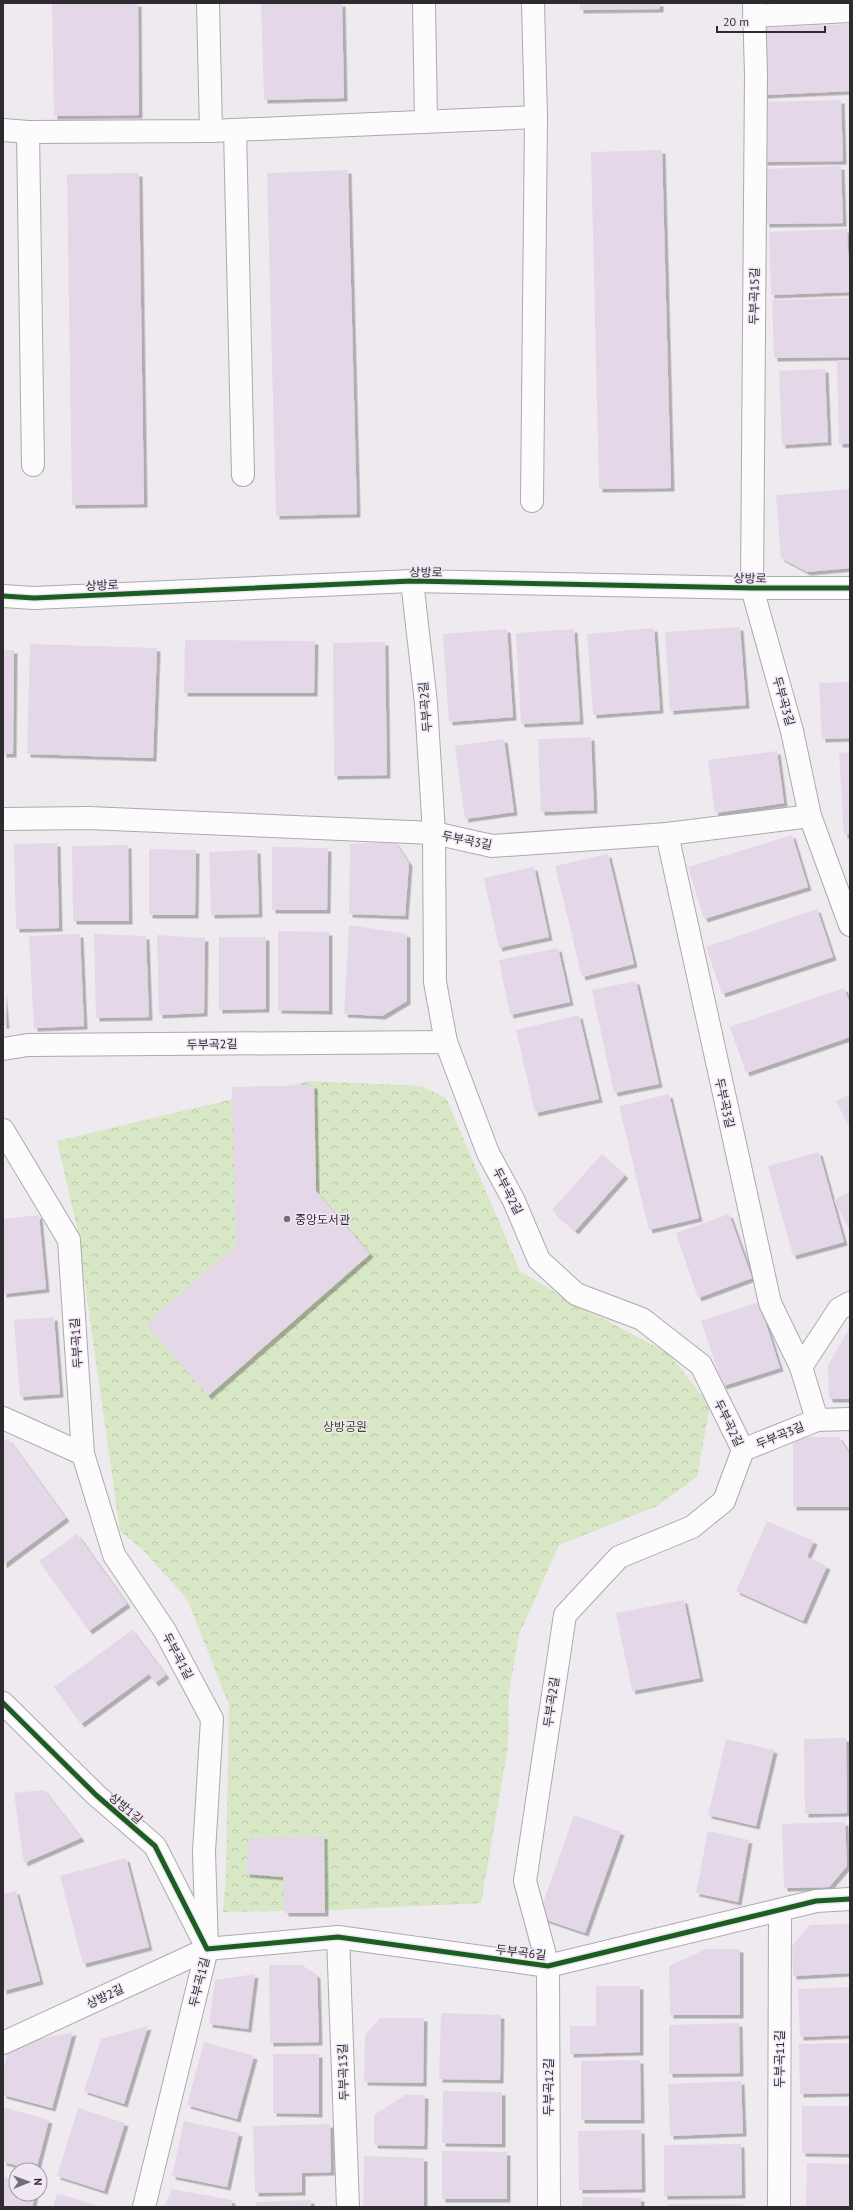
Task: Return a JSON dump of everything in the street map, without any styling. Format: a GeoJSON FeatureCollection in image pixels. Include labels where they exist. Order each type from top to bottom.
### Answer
{"type":"FeatureCollection","features":[{"type":"Feature","properties":{"kind":"street"},"geometry":{"type":"LineString","coordinates":[[208,3],[211,131]]}},
{"type":"Feature","properties":{"kind":"street"},"geometry":{"type":"LineString","coordinates":[[424,3],[426,122]]}},
{"type":"Feature","properties":{"kind":"street"},"geometry":{"type":"LineString","coordinates":[[532,502],[536,117],[533,3]]}},
{"type":"Feature","properties":{"kind":"street"},"geometry":{"type":"LineString","coordinates":[[754,10],[850,11]]}},
{"type":"Feature","properties":{"kind":"street","name":"두부곡15길"},"geometry":{"type":"LineString","coordinates":[[752,588],[756,83],[754,10]]}},
{"type":"Feature","properties":{"kind":"street"},"geometry":{"type":"LineString","coordinates":[[3,130],[28,132],[211,131],[536,117]]}},
{"type":"Feature","properties":{"kind":"street"},"geometry":{"type":"LineString","coordinates":[[235,130],[243,475]]}},
{"type":"Feature","properties":{"kind":"street"},"geometry":{"type":"LineString","coordinates":[[28,132],[33,466]]}},
{"type":"Feature","properties":{"kind":"street","name":"상방로"},"geometry":{"type":"LineString","coordinates":[[3,596],[34,598],[412,581],[752,588],[850,588]]}},
{"type":"Feature","properties":{"kind":"street","name":"두부곡2길"},"geometry":{"type":"LineString","coordinates":[[412,581],[426,703],[434,833],[435,982],[446,1042],[488,1152],[514,1201],[539,1260],[576,1294],[642,1319],[701,1365],[743,1450],[724,1501],[692,1527],[620,1557],[565,1614],[525,1881],[548,1966]]}},
{"type":"Feature","properties":{"kind":"street","name":"두부곡3길"},"geometry":{"type":"LineString","coordinates":[[752,588],[792,730],[810,816],[850,925]]}},
{"type":"Feature","properties":{"kind":"street","name":"두부곡3길"},"geometry":{"type":"LineString","coordinates":[[434,833],[492,846],[667,834],[810,816]]}},
{"type":"Feature","properties":{"kind":"street"},"geometry":{"type":"LineString","coordinates":[[3,819],[89,818],[434,833]]}},
{"type":"Feature","properties":{"kind":"street","name":"두부곡3길"},"geometry":{"type":"LineString","coordinates":[[667,834],[770,1303],[801,1367],[817,1420]]}},
{"type":"Feature","properties":{"kind":"street","name":"두부곡2길"},"geometry":{"type":"LineString","coordinates":[[3,1049],[28,1045],[446,1042]]}},
{"type":"Feature","properties":{"kind":"street","name":"두부곡1길"},"geometry":{"type":"LineString","coordinates":[[3,1130],[69,1240],[83,1454],[114,1555],[165,1631],[212,1719],[204,1852],[207,1949],[144,2207]]}},
{"type":"Feature","properties":{"kind":"street"},"geometry":{"type":"LineString","coordinates":[[801,1367],[839,1309],[850,1303]]}},
{"type":"Feature","properties":{"kind":"street"},"geometry":{"type":"LineString","coordinates":[[3,1418],[83,1454]]}},
{"type":"Feature","properties":{"kind":"street","name":"두부곡3길"},"geometry":{"type":"LineString","coordinates":[[743,1450],[817,1420],[850,1419]]}},
{"type":"Feature","properties":{"kind":"street","name":"상방1길"},"geometry":{"type":"LineString","coordinates":[[3,1703],[96,1796],[155,1846],[207,1949]]}},
{"type":"Feature","properties":{"kind":"street","name":"두부곡6길"},"geometry":{"type":"LineString","coordinates":[[207,1949],[338,1936],[548,1966],[816,1901],[850,1899]]}},
{"type":"Feature","properties":{"kind":"street","name":"두부곡11길"},"geometry":{"type":"LineString","coordinates":[[779,2207],[780,1910]]}},
{"type":"Feature","properties":{"kind":"street","name":"두부곡13길"},"geometry":{"type":"LineString","coordinates":[[338,1936],[348,2207]]}},
{"type":"Feature","properties":{"kind":"street","name":"상방2길"},"geometry":{"type":"LineString","coordinates":[[3,2043],[207,1949]]}},
{"type":"Feature","properties":{"kind":"street","name":"두부곡12길"},"geometry":{"type":"LineString","coordinates":[[548,1966],[549,2207]]}},
{"type":"Feature","properties":{"kind":"green space","name":"상방공원"},"geometry":{"type":"Polygon","coordinates":[[[309,1081],[421,1086],[446,1098],[520,1271],[575,1304],[668,1353],[710,1406],[697,1477],[657,1506],[559,1545],[519,1635],[509,1692],[508,1747],[481,1903],[334,1910],[223,1912],[226,1875],[229,1705],[187,1599],[142,1549],[120,1531],[77,1228],[57,1141],[309,1081]]]}},
{"type":"Feature","properties":{"kind":"building"},"geometry":{"type":"Polygon","coordinates":[[[52,3],[138,3],[139,115],[54,116],[52,3]]]}},
{"type":"Feature","properties":{"kind":"building"},"geometry":{"type":"Polygon","coordinates":[[[261,3],[342,3],[344,98],[264,100],[261,3]]]}},
{"type":"Feature","properties":{"kind":"building"},"geometry":{"type":"Polygon","coordinates":[[[580,3],[660,3],[660,9],[580,10],[580,3]]]}},
{"type":"Feature","properties":{"kind":"building"},"geometry":{"type":"Polygon","coordinates":[[[850,24],[850,91],[764,95],[761,28],[850,24]]]}},
{"type":"Feature","properties":{"kind":"building"},"geometry":{"type":"Polygon","coordinates":[[[841,100],[843,161],[764,162],[763,102],[841,100]]]}},
{"type":"Feature","properties":{"kind":"building"},"geometry":{"type":"Polygon","coordinates":[[[662,150],[671,488],[599,489],[591,152],[662,150]]]}},
{"type":"Feature","properties":{"kind":"building"},"geometry":{"type":"Polygon","coordinates":[[[841,166],[843,223],[766,224],[765,169],[841,166]]]}},
{"type":"Feature","properties":{"kind":"building"},"geometry":{"type":"Polygon","coordinates":[[[348,170],[357,514],[276,516],[267,173],[348,170]]]}},
{"type":"Feature","properties":{"kind":"building"},"geometry":{"type":"Polygon","coordinates":[[[139,173],[144,504],[72,505],[67,174],[139,173]]]}},
{"type":"Feature","properties":{"kind":"building"},"geometry":{"type":"Polygon","coordinates":[[[847,229],[850,292],[771,295],[769,232],[847,229]]]}},
{"type":"Feature","properties":{"kind":"building"},"geometry":{"type":"Polygon","coordinates":[[[850,298],[850,357],[774,358],[772,300],[850,298]]]}},
{"type":"Feature","properties":{"kind":"building"},"geometry":{"type":"Polygon","coordinates":[[[850,360],[850,444],[839,444],[837,361],[850,360]]]}},
{"type":"Feature","properties":{"kind":"building"},"geometry":{"type":"Polygon","coordinates":[[[825,369],[828,442],[782,445],[779,371],[825,369]]]}},
{"type":"Feature","properties":{"kind":"building"},"geometry":{"type":"Polygon","coordinates":[[[850,489],[850,568],[807,572],[781,558],[776,495],[850,489]]]}},
{"type":"Feature","properties":{"kind":"building"},"geometry":{"type":"Polygon","coordinates":[[[740,627],[746,705],[670,711],[665,632],[740,627]]]}},
{"type":"Feature","properties":{"kind":"building"},"geometry":{"type":"Polygon","coordinates":[[[654,628],[660,710],[593,715],[587,634],[654,628]]]}},
{"type":"Feature","properties":{"kind":"building"},"geometry":{"type":"Polygon","coordinates":[[[507,629],[513,717],[449,722],[443,634],[507,629]]]}},
{"type":"Feature","properties":{"kind":"building"},"geometry":{"type":"Polygon","coordinates":[[[574,629],[580,721],[521,724],[516,633],[574,629]]]}},
{"type":"Feature","properties":{"kind":"building"},"geometry":{"type":"Polygon","coordinates":[[[185,640],[315,641],[314,693],[184,693],[185,640]]]}},
{"type":"Feature","properties":{"kind":"building"},"geometry":{"type":"Polygon","coordinates":[[[385,642],[387,775],[334,776],[333,643],[385,642]]]}},
{"type":"Feature","properties":{"kind":"building"},"geometry":{"type":"Polygon","coordinates":[[[30,644],[157,648],[153,758],[27,754],[30,644]]]}},
{"type":"Feature","properties":{"kind":"building"},"geometry":{"type":"Polygon","coordinates":[[[3,650],[14,650],[13,754],[3,754],[3,650]]]}},
{"type":"Feature","properties":{"kind":"building"},"geometry":{"type":"Polygon","coordinates":[[[850,682],[850,738],[822,739],[819,683],[850,682]]]}},
{"type":"Feature","properties":{"kind":"building"},"geometry":{"type":"Polygon","coordinates":[[[591,737],[594,810],[541,812],[538,739],[591,737]]]}},
{"type":"Feature","properties":{"kind":"building"},"geometry":{"type":"Polygon","coordinates":[[[504,739],[514,812],[465,819],[455,746],[504,739]]]}},
{"type":"Feature","properties":{"kind":"building"},"geometry":{"type":"Polygon","coordinates":[[[777,751],[784,803],[715,813],[708,760],[777,751]]]}},
{"type":"Feature","properties":{"kind":"building"},"geometry":{"type":"Polygon","coordinates":[[[850,752],[850,834],[844,835],[839,753],[850,752]]]}},
{"type":"Feature","properties":{"kind":"building"},"geometry":{"type":"Polygon","coordinates":[[[792,835],[808,887],[704,919],[688,867],[792,835]]]}},
{"type":"Feature","properties":{"kind":"building"},"geometry":{"type":"Polygon","coordinates":[[[395,842],[409,863],[405,916],[349,914],[350,844],[395,842]]]}},
{"type":"Feature","properties":{"kind":"building"},"geometry":{"type":"Polygon","coordinates":[[[57,843],[59,928],[16,929],[14,844],[57,843]]]}},
{"type":"Feature","properties":{"kind":"building"},"geometry":{"type":"Polygon","coordinates":[[[128,845],[129,921],[73,921],[72,846],[128,845]]]}},
{"type":"Feature","properties":{"kind":"building"},"geometry":{"type":"Polygon","coordinates":[[[272,847],[328,848],[327,910],[272,910],[272,847]]]}},
{"type":"Feature","properties":{"kind":"building"},"geometry":{"type":"Polygon","coordinates":[[[149,849],[196,850],[195,915],[149,915],[149,849]]]}},
{"type":"Feature","properties":{"kind":"building"},"geometry":{"type":"Polygon","coordinates":[[[257,850],[259,914],[211,915],[209,852],[257,850]]]}},
{"type":"Feature","properties":{"kind":"building"},"geometry":{"type":"Polygon","coordinates":[[[608,854],[634,964],[582,977],[555,866],[608,854]]]}},
{"type":"Feature","properties":{"kind":"building"},"geometry":{"type":"Polygon","coordinates":[[[534,867],[549,937],[499,948],[484,878],[534,867]]]}},
{"type":"Feature","properties":{"kind":"building"},"geometry":{"type":"Polygon","coordinates":[[[817,909],[833,957],[722,994],[706,947],[817,909]]]}},
{"type":"Feature","properties":{"kind":"building"},"geometry":{"type":"Polygon","coordinates":[[[349,925],[407,934],[407,1001],[382,1016],[344,1014],[349,925]]]}},
{"type":"Feature","properties":{"kind":"building"},"geometry":{"type":"Polygon","coordinates":[[[278,931],[329,932],[329,1011],[278,1010],[278,931]]]}},
{"type":"Feature","properties":{"kind":"building"},"geometry":{"type":"Polygon","coordinates":[[[80,934],[84,1026],[34,1028],[29,936],[80,934]]]}},
{"type":"Feature","properties":{"kind":"building"},"geometry":{"type":"Polygon","coordinates":[[[94,934],[146,936],[149,1017],[96,1018],[94,934]]]}},
{"type":"Feature","properties":{"kind":"building"},"geometry":{"type":"Polygon","coordinates":[[[157,935],[205,938],[204,1013],[159,1015],[157,935]]]}},
{"type":"Feature","properties":{"kind":"building"},"geometry":{"type":"Polygon","coordinates":[[[219,937],[266,937],[266,1009],[219,1010],[219,937]]]}},
{"type":"Feature","properties":{"kind":"building"},"geometry":{"type":"Polygon","coordinates":[[[558,948],[570,1002],[510,1015],[499,960],[558,948]]]}},
{"type":"Feature","properties":{"kind":"building"},"geometry":{"type":"Polygon","coordinates":[[[636,981],[659,1084],[614,1093],[592,990],[636,981]]]}},
{"type":"Feature","properties":{"kind":"building"},"geometry":{"type":"Polygon","coordinates":[[[844,988],[850,1004],[850,1037],[746,1073],[730,1027],[844,988]]]}},
{"type":"Feature","properties":{"kind":"building"},"geometry":{"type":"Polygon","coordinates":[[[3,992],[6,1025],[3,1025],[3,992]]]}},
{"type":"Feature","properties":{"kind":"building"},"geometry":{"type":"Polygon","coordinates":[[[579,1015],[599,1099],[535,1113],[516,1030],[579,1015]]]}},
{"type":"Feature","properties":{"kind":"building","name":"중앙도서관"},"geometry":{"type":"Polygon","coordinates":[[[314,1085],[316,1191],[370,1254],[208,1396],[146,1324],[236,1246],[232,1087],[314,1085]]]}},
{"type":"Feature","properties":{"kind":"building"},"geometry":{"type":"Polygon","coordinates":[[[669,1094],[699,1218],[649,1230],[619,1106],[669,1094]]]}},
{"type":"Feature","properties":{"kind":"building"},"geometry":{"type":"Polygon","coordinates":[[[850,1094],[850,1129],[836,1101],[850,1094]]]}},
{"type":"Feature","properties":{"kind":"building"},"geometry":{"type":"Polygon","coordinates":[[[819,1152],[844,1242],[793,1256],[768,1166],[819,1152]]]}},
{"type":"Feature","properties":{"kind":"building"},"geometry":{"type":"Polygon","coordinates":[[[602,1154],[625,1175],[575,1231],[552,1210],[602,1154]]]}},
{"type":"Feature","properties":{"kind":"building"},"geometry":{"type":"Polygon","coordinates":[[[850,1192],[850,1231],[834,1200],[850,1192]]]}},
{"type":"Feature","properties":{"kind":"building"},"geometry":{"type":"Polygon","coordinates":[[[729,1214],[752,1278],[698,1298],[676,1233],[729,1214]]]}},
{"type":"Feature","properties":{"kind":"building"},"geometry":{"type":"Polygon","coordinates":[[[39,1215],[46,1289],[3,1294],[3,1219],[39,1215]]]}},
{"type":"Feature","properties":{"kind":"building"},"geometry":{"type":"Polygon","coordinates":[[[759,1302],[780,1368],[723,1386],[701,1321],[759,1302]]]}},
{"type":"Feature","properties":{"kind":"building"},"geometry":{"type":"Polygon","coordinates":[[[54,1317],[60,1394],[20,1397],[14,1320],[54,1317]]]}},
{"type":"Feature","properties":{"kind":"building"},"geometry":{"type":"Polygon","coordinates":[[[850,1327],[850,1399],[829,1399],[828,1366],[850,1327]]]}},
{"type":"Feature","properties":{"kind":"building"},"geometry":{"type":"Polygon","coordinates":[[[793,1437],[839,1437],[849,1453],[849,1507],[793,1507],[793,1437]]]}},
{"type":"Feature","properties":{"kind":"building"},"geometry":{"type":"Polygon","coordinates":[[[8,1439],[66,1518],[3,1565],[3,1442],[8,1439]]]}},
{"type":"Feature","properties":{"kind":"building"},"geometry":{"type":"Polygon","coordinates":[[[767,1521],[814,1541],[807,1557],[827,1566],[803,1621],[736,1591],[767,1521]]]}},
{"type":"Feature","properties":{"kind":"building"},"geometry":{"type":"Polygon","coordinates":[[[77,1534],[127,1604],[89,1631],[39,1561],[77,1534]]]}},
{"type":"Feature","properties":{"kind":"building"},"geometry":{"type":"Polygon","coordinates":[[[684,1600],[700,1678],[632,1691],[616,1613],[684,1600]]]}},
{"type":"Feature","properties":{"kind":"building"},"geometry":{"type":"Polygon","coordinates":[[[132,1630],[166,1675],[155,1683],[149,1674],[81,1724],[54,1687],[132,1630]]]}},
{"type":"Feature","properties":{"kind":"building"},"geometry":{"type":"Polygon","coordinates":[[[846,1738],[847,1813],[805,1814],[804,1739],[846,1738]]]}},
{"type":"Feature","properties":{"kind":"building"},"geometry":{"type":"Polygon","coordinates":[[[726,1739],[774,1750],[756,1826],[708,1815],[726,1739]]]}},
{"type":"Feature","properties":{"kind":"building"},"geometry":{"type":"Polygon","coordinates":[[[44,1790],[81,1838],[24,1863],[14,1793],[44,1790]]]}},
{"type":"Feature","properties":{"kind":"building"},"geometry":{"type":"Polygon","coordinates":[[[574,1815],[621,1832],[585,1933],[538,1917],[574,1815]]]}},
{"type":"Feature","properties":{"kind":"building"},"geometry":{"type":"Polygon","coordinates":[[[845,1822],[847,1866],[829,1887],[784,1888],[782,1824],[845,1822]]]}},
{"type":"Feature","properties":{"kind":"building"},"geometry":{"type":"Polygon","coordinates":[[[708,1831],[749,1840],[738,1902],[696,1893],[708,1831]]]}},
{"type":"Feature","properties":{"kind":"building"},"geometry":{"type":"Polygon","coordinates":[[[324,1836],[325,1913],[285,1913],[283,1877],[246,1874],[249,1838],[324,1836]]]}},
{"type":"Feature","properties":{"kind":"building"},"geometry":{"type":"Polygon","coordinates":[[[126,1858],[149,1947],[83,1964],[60,1876],[126,1858]]]}},
{"type":"Feature","properties":{"kind":"building"},"geometry":{"type":"Polygon","coordinates":[[[16,1891],[40,1981],[3,1991],[3,1894],[16,1891]]]}},
{"type":"Feature","properties":{"kind":"building"},"geometry":{"type":"Polygon","coordinates":[[[850,1924],[850,1973],[793,1976],[792,1946],[810,1925],[850,1924]]]}},
{"type":"Feature","properties":{"kind":"building"},"geometry":{"type":"Polygon","coordinates":[[[706,1949],[740,1949],[740,2015],[670,2015],[669,1966],[706,1949]]]}},
{"type":"Feature","properties":{"kind":"building"},"geometry":{"type":"Polygon","coordinates":[[[269,1965],[302,1965],[317,1975],[319,2042],[270,2043],[269,1965]]]}},
{"type":"Feature","properties":{"kind":"building"},"geometry":{"type":"Polygon","coordinates":[[[255,1974],[248,2029],[209,2024],[215,1980],[255,1974]]]}},
{"type":"Feature","properties":{"kind":"building"},"geometry":{"type":"Polygon","coordinates":[[[596,1986],[640,1986],[640,2052],[570,2054],[570,2026],[596,2026],[596,1986]]]}},
{"type":"Feature","properties":{"kind":"building"},"geometry":{"type":"Polygon","coordinates":[[[850,1987],[850,2035],[800,2037],[798,1989],[850,1987]]]}},
{"type":"Feature","properties":{"kind":"building"},"geometry":{"type":"Polygon","coordinates":[[[441,2013],[501,2015],[500,2080],[439,2079],[441,2013]]]}},
{"type":"Feature","properties":{"kind":"building"},"geometry":{"type":"Polygon","coordinates":[[[380,2018],[424,2018],[423,2083],[364,2082],[365,2035],[380,2018]]]}},
{"type":"Feature","properties":{"kind":"building"},"geometry":{"type":"Polygon","coordinates":[[[739,2023],[740,2073],[669,2074],[669,2025],[739,2023]]]}},
{"type":"Feature","properties":{"kind":"building"},"geometry":{"type":"Polygon","coordinates":[[[148,2026],[124,2104],[84,2091],[101,2039],[148,2026]]]}},
{"type":"Feature","properties":{"kind":"building"},"geometry":{"type":"Polygon","coordinates":[[[73,2032],[52,2108],[3,2095],[3,2070],[8,2051],[30,2041],[73,2032]]]}},
{"type":"Feature","properties":{"kind":"building"},"geometry":{"type":"Polygon","coordinates":[[[204,2042],[254,2056],[237,2119],[187,2105],[204,2042]]]}},
{"type":"Feature","properties":{"kind":"building"},"geometry":{"type":"Polygon","coordinates":[[[850,2043],[850,2093],[800,2094],[799,2044],[850,2043]]]}},
{"type":"Feature","properties":{"kind":"building"},"geometry":{"type":"Polygon","coordinates":[[[273,2054],[319,2054],[319,2114],[273,2113],[273,2054]]]}},
{"type":"Feature","properties":{"kind":"building"},"geometry":{"type":"Polygon","coordinates":[[[640,2060],[641,2120],[581,2120],[581,2061],[640,2060]]]}},
{"type":"Feature","properties":{"kind":"building"},"geometry":{"type":"Polygon","coordinates":[[[741,2081],[743,2133],[670,2136],[668,2084],[741,2081]]]}},
{"type":"Feature","properties":{"kind":"building"},"geometry":{"type":"Polygon","coordinates":[[[443,2091],[502,2092],[502,2144],[442,2143],[443,2091]]]}},
{"type":"Feature","properties":{"kind":"building"},"geometry":{"type":"Polygon","coordinates":[[[405,2095],[425,2095],[424,2146],[374,2145],[374,2115],[405,2095]]]}},
{"type":"Feature","properties":{"kind":"building"},"geometry":{"type":"Polygon","coordinates":[[[802,2106],[850,2106],[850,2154],[802,2153],[802,2106]]]}},
{"type":"Feature","properties":{"kind":"building"},"geometry":{"type":"Polygon","coordinates":[[[3,2107],[49,2120],[38,2162],[8,2162],[8,2163],[3,2162],[3,2107]]]}},
{"type":"Feature","properties":{"kind":"building"},"geometry":{"type":"Polygon","coordinates":[[[78,2108],[125,2123],[104,2191],[57,2176],[78,2108]]]}},
{"type":"Feature","properties":{"kind":"building"},"geometry":{"type":"Polygon","coordinates":[[[184,2121],[239,2133],[227,2187],[172,2176],[184,2121]]]}},
{"type":"Feature","properties":{"kind":"building"},"geometry":{"type":"Polygon","coordinates":[[[330,2124],[331,2172],[302,2173],[302,2192],[255,2193],[253,2126],[330,2124]]]}},
{"type":"Feature","properties":{"kind":"building"},"geometry":{"type":"Polygon","coordinates":[[[641,2130],[642,2189],[579,2190],[578,2131],[641,2130]]]}},
{"type":"Feature","properties":{"kind":"building"},"geometry":{"type":"Polygon","coordinates":[[[741,2144],[742,2195],[664,2196],[664,2145],[741,2144]]]}},
{"type":"Feature","properties":{"kind":"building"},"geometry":{"type":"Polygon","coordinates":[[[442,2151],[507,2152],[507,2199],[442,2199],[442,2151]]]}},
{"type":"Feature","properties":{"kind":"building"},"geometry":{"type":"Polygon","coordinates":[[[364,2156],[424,2158],[424,2207],[363,2207],[364,2156]]]}},
{"type":"Feature","properties":{"kind":"building"},"geometry":{"type":"Polygon","coordinates":[[[807,2163],[850,2164],[850,2207],[806,2207],[807,2163]]]}},
{"type":"Feature","properties":{"kind":"building"},"geometry":{"type":"Polygon","coordinates":[[[3,2177],[8,2178],[8,2202],[33,2202],[32,2207],[3,2207],[3,2177]]]}},
{"type":"Feature","properties":{"kind":"building"},"geometry":{"type":"Polygon","coordinates":[[[172,2189],[232,2200],[231,2207],[164,2207],[172,2189]]]}},
{"type":"Feature","properties":{"kind":"building"},"geometry":{"type":"Polygon","coordinates":[[[57,2193],[102,2207],[53,2207],[57,2193]]]}},
{"type":"Feature","properties":{"kind":"building"},"geometry":{"type":"Polygon","coordinates":[[[583,2197],[641,2198],[641,2207],[582,2207],[583,2197]]]}},
{"type":"Feature","properties":{"kind":"building"},"geometry":{"type":"Polygon","coordinates":[[[311,2200],[311,2207],[257,2207],[256,2202],[311,2200]]]}},
{"type":"Feature","properties":{"kind":"building"},"geometry":{"type":"Polygon","coordinates":[[[668,2204],[743,2204],[743,2207],[668,2207],[668,2204]]]}},
{"type":"Feature","properties":{"kind":"cycle path"},"geometry":{"type":"LineString","coordinates":[[3,596],[34,598],[412,581],[752,588],[850,588]]}},
{"type":"Feature","properties":{"kind":"cycle path"},"geometry":{"type":"LineString","coordinates":[[3,1703],[96,1795],[155,1846],[207,1949],[338,1937],[548,1966],[816,1901],[850,1899]]}},
{"type":"Feature","properties":{"kind":"place","name":"중앙도서관"},"geometry":{"type":"Point","coordinates":[287,1219]}}]}
